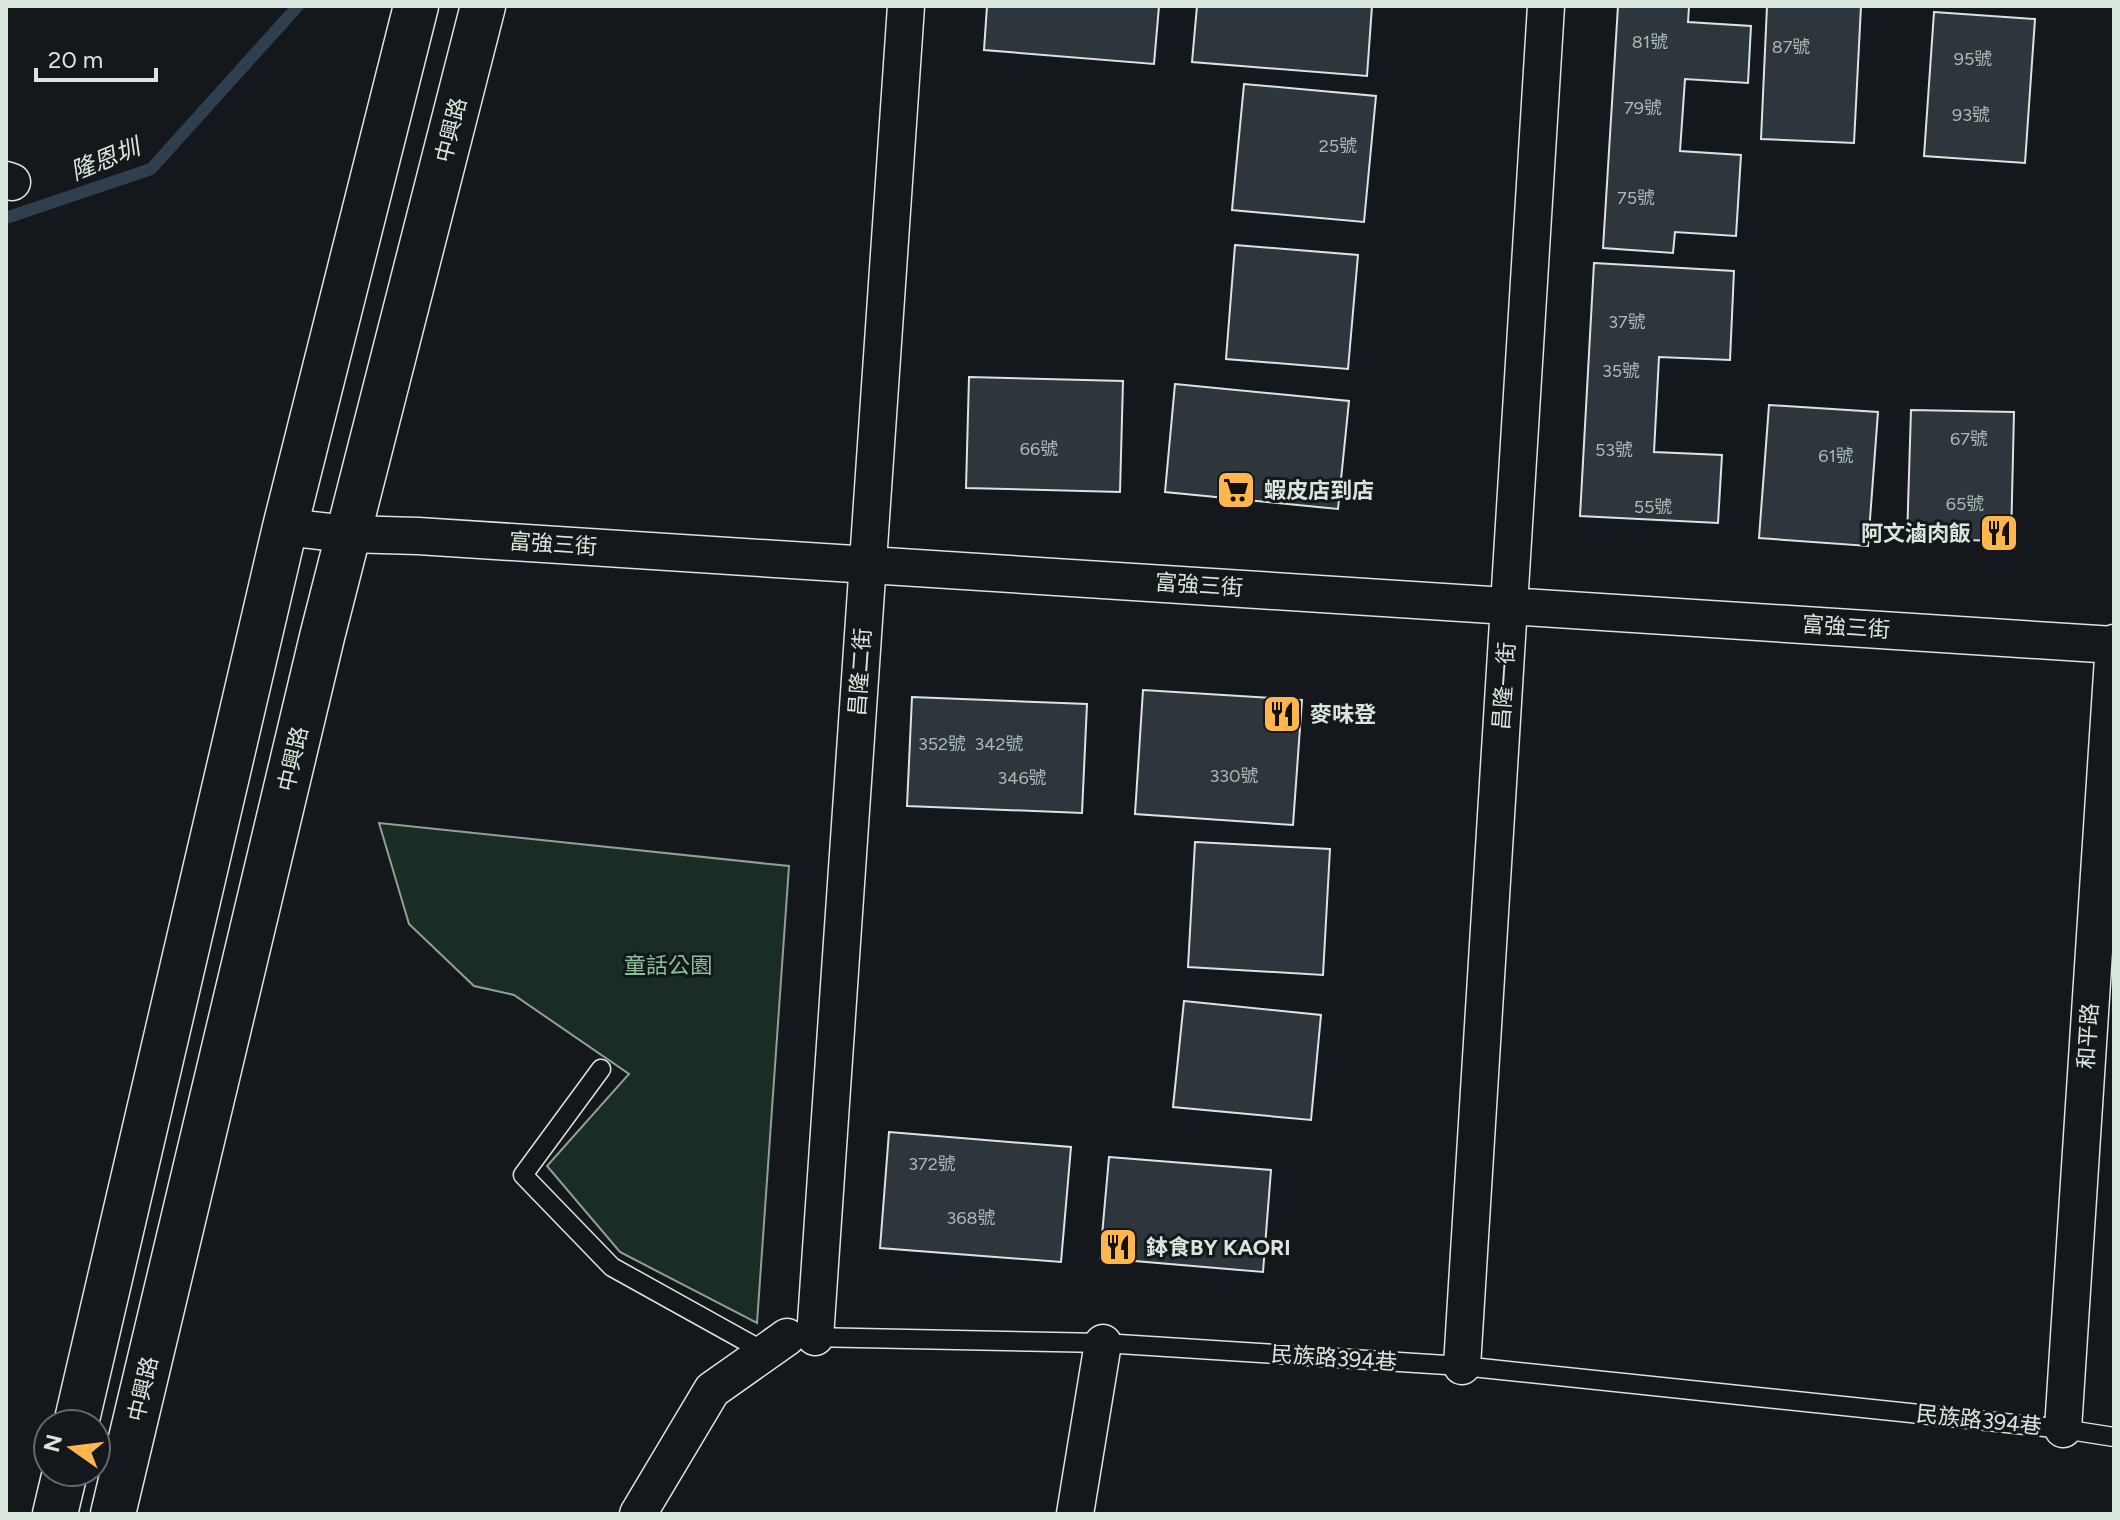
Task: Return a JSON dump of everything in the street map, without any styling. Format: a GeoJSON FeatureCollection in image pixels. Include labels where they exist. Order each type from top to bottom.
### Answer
{"type":"FeatureCollection","features":[{"type":"Feature","properties":{"kind":"street"},"geometry":{"type":"LineString","coordinates":[[80,1408],[285,527],[416,6]]}},
{"type":"Feature","properties":{"kind":"street","name":"中興路"},"geometry":{"type":"LineString","coordinates":[[113,1514],[347,534],[483,6]]}},
{"type":"Feature","properties":{"kind":"street","name":"昌隆二街"},"geometry":{"type":"LineString","coordinates":[[789,1342],[868,564],[906,6]]}},
{"type":"Feature","properties":{"kind":"street","name":"昌隆一街"},"geometry":{"type":"LineString","coordinates":[[1462,1366],[1546,6]]}},
{"type":"Feature","properties":{"kind":"street","name":"富強三街"},"geometry":{"type":"LineString","coordinates":[[285,527],[347,534],[868,564],[2114,644]]}},
{"type":"Feature","properties":{"kind":"street","name":"和平路"},"geometry":{"type":"LineString","coordinates":[[2063,1429],[2114,644]]}},
{"type":"Feature","properties":{"kind":"street"},"geometry":{"type":"LineString","coordinates":[[638,1514],[712,1390],[789,1342]]}},
{"type":"Feature","properties":{"kind":"street"},"geometry":{"type":"LineString","coordinates":[[1075,1514],[1103,1343]]}},
{"type":"Feature","properties":{"kind":"street"},"geometry":{"type":"LineString","coordinates":[[55,1514],[61,1488]]}},
{"type":"Feature","properties":{"kind":"lane"},"geometry":{"type":"LineString","coordinates":[[601,1069],[523,1175],[612,1267],[789,1342]]}},
{"type":"Feature","properties":{"kind":"lane","name":"民族路394巷"},"geometry":{"type":"LineString","coordinates":[[789,1342],[1103,1343],[1462,1366],[2063,1429],[2114,1437]]}},
{"type":"Feature","properties":{"kind":"green space","name":"童話公園"},"geometry":{"type":"Polygon","coordinates":[[[379,823],[789,866],[757,1323],[620,1252],[547,1166],[629,1074],[514,995],[474,986],[409,924],[379,823]]]}},
{"type":"Feature","properties":{"kind":"building"},"geometry":{"type":"Polygon","coordinates":[[[987,6],[1159,6],[1154,64],[984,50],[987,6]]]}},
{"type":"Feature","properties":{"kind":"building"},"geometry":{"type":"Polygon","coordinates":[[[1197,6],[1372,6],[1367,76],[1192,62],[1197,6]]]}},
{"type":"Feature","properties":{"kind":"building"},"geometry":{"type":"Polygon","coordinates":[[[1618,6],[1689,7],[1688,22],[1751,26],[1748,83],[1685,79],[1680,151],[1741,155],[1736,236],[1675,232],[1673,253],[1603,248],[1618,6]]]}},
{"type":"Feature","properties":{"kind":"building"},"geometry":{"type":"Polygon","coordinates":[[[1767,6],[1861,6],[1854,143],[1761,139],[1767,6]]]}},
{"type":"Feature","properties":{"kind":"building"},"geometry":{"type":"Polygon","coordinates":[[[1934,12],[2035,19],[2025,163],[1924,156],[1934,12]]]}},
{"type":"Feature","properties":{"kind":"building"},"geometry":{"type":"Polygon","coordinates":[[[1244,84],[1376,96],[1364,222],[1232,210],[1244,84]]]}},
{"type":"Feature","properties":{"kind":"building"},"geometry":{"type":"Polygon","coordinates":[[[1235,245],[1358,255],[1348,369],[1226,359],[1235,245]]]}},
{"type":"Feature","properties":{"kind":"building"},"geometry":{"type":"Polygon","coordinates":[[[1594,263],[1734,271],[1730,360],[1659,357],[1654,452],[1722,455],[1718,523],[1580,516],[1594,263]]]}},
{"type":"Feature","properties":{"kind":"building"},"geometry":{"type":"Polygon","coordinates":[[[969,377],[1123,381],[1120,492],[966,488],[969,377]]]}},
{"type":"Feature","properties":{"kind":"building"},"geometry":{"type":"Polygon","coordinates":[[[1175,384],[1349,401],[1338,509],[1165,492],[1175,384]]]}},
{"type":"Feature","properties":{"kind":"building"},"geometry":{"type":"Polygon","coordinates":[[[1769,405],[1878,412],[1868,546],[1759,538],[1769,405]]]}},
{"type":"Feature","properties":{"kind":"building"},"geometry":{"type":"Polygon","coordinates":[[[1911,410],[2014,412],[2011,541],[1907,539],[1911,410]]]}},
{"type":"Feature","properties":{"kind":"building"},"geometry":{"type":"Polygon","coordinates":[[[1143,690],[1302,700],[1293,825],[1135,814],[1143,690]]]}},
{"type":"Feature","properties":{"kind":"building"},"geometry":{"type":"Polygon","coordinates":[[[912,697],[1087,704],[1082,813],[907,806],[912,697]]]}},
{"type":"Feature","properties":{"kind":"building"},"geometry":{"type":"Polygon","coordinates":[[[1195,842],[1330,849],[1323,975],[1188,967],[1195,842]]]}},
{"type":"Feature","properties":{"kind":"building"},"geometry":{"type":"Polygon","coordinates":[[[1184,1001],[1321,1015],[1311,1120],[1173,1107],[1184,1001]]]}},
{"type":"Feature","properties":{"kind":"building"},"geometry":{"type":"Polygon","coordinates":[[[889,1132],[1071,1147],[1061,1262],[880,1248],[889,1132]]]}},
{"type":"Feature","properties":{"kind":"building"},"geometry":{"type":"Polygon","coordinates":[[[1109,1157],[1271,1170],[1263,1272],[1100,1258],[1109,1157]]]}},
{"type":"Feature","properties":{"kind":"waterway","name":"隆恩圳"},"geometry":{"type":"LineString","coordinates":[[6,218],[151,169],[298,6]]}},
{"type":"Feature","properties":{"kind":"place","name":"蝦皮店到店"},"geometry":{"type":"Point","coordinates":[1236,490]}},
{"type":"Feature","properties":{"kind":"place","name":"阿文滷肉飯"},"geometry":{"type":"Point","coordinates":[1999,533]}},
{"type":"Feature","properties":{"kind":"place","name":"麥味登"},"geometry":{"type":"Point","coordinates":[1282,714]}},
{"type":"Feature","properties":{"kind":"place","name":"鉢食BY KAORI"},"geometry":{"type":"Point","coordinates":[1118,1247]}}]}
